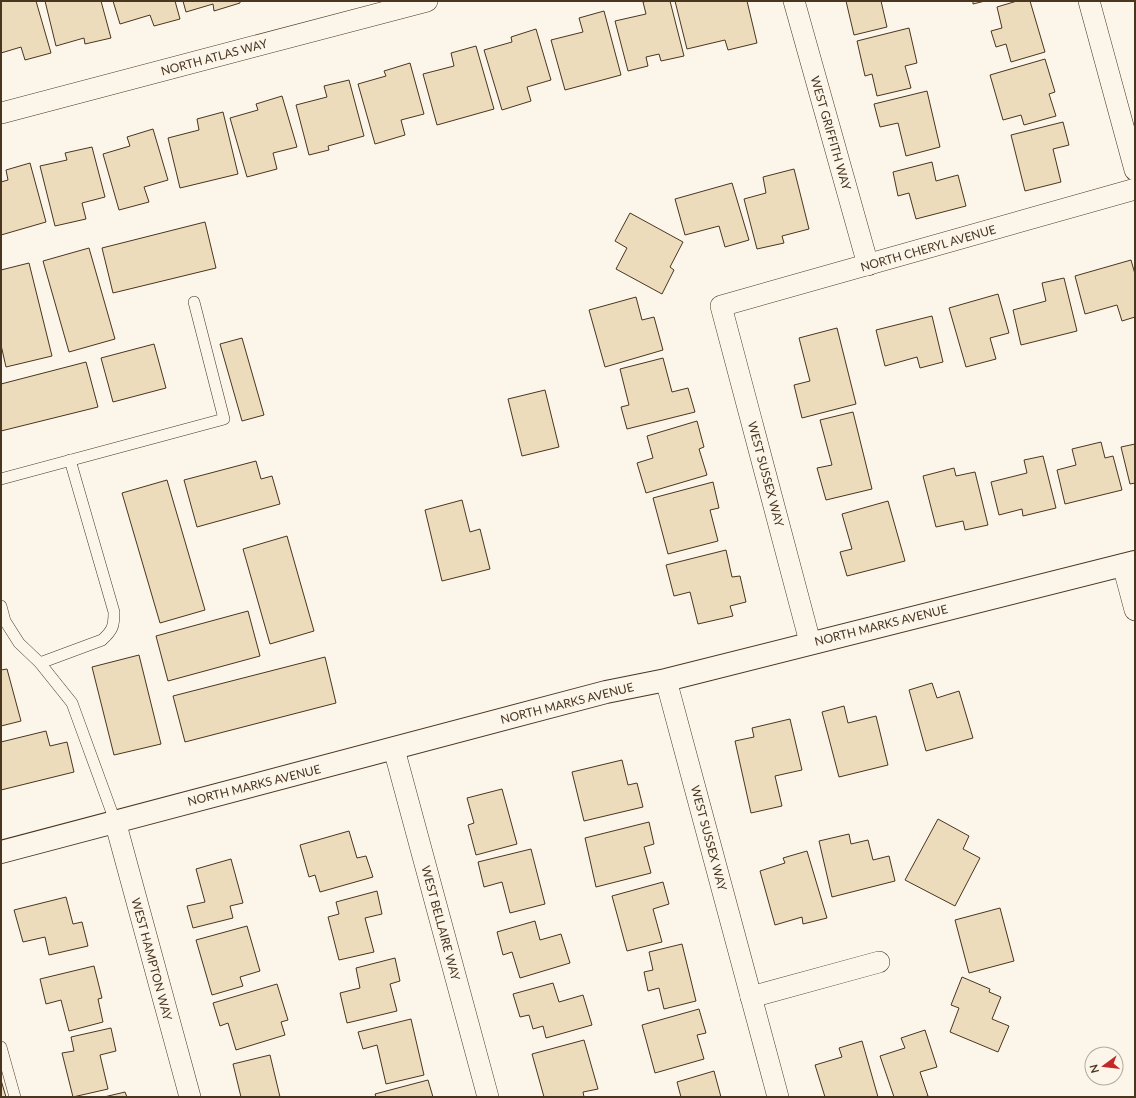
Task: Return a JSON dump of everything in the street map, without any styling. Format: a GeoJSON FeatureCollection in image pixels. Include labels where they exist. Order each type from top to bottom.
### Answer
{"type":"FeatureCollection","features":[{"type":"Feature","properties":{"kind":"main road","name":"NORTH MARKS AVENUE"},"geometry":{"type":"LineString","coordinates":[[1,852],[606,692],[666,680],[810,642],[1129,563]]}},
{"type":"Feature","properties":{"kind":"street","name":"NORTH ATLAS WAY"},"geometry":{"type":"LineString","coordinates":[[1,113],[427,1]]}},
{"type":"Feature","properties":{"kind":"street","name":"WEST GRIFFITH WAY"},"geometry":{"type":"LineString","coordinates":[[794,1],[868,265]]}},
{"type":"Feature","properties":{"kind":"street"},"geometry":{"type":"LineString","coordinates":[[1089,1],[1135,170]]}},
{"type":"Feature","properties":{"kind":"street","name":"NORTH CHERYL AVENUE"},"geometry":{"type":"LineString","coordinates":[[721,306],[1135,189]]}},
{"type":"Feature","properties":{"kind":"street","name":"WEST SUSSEX WAY"},"geometry":{"type":"LineString","coordinates":[[721,306],[810,642]]}},
{"type":"Feature","properties":{"kind":"street"},"geometry":{"type":"LineString","coordinates":[[1129,563],[1135,610]]}},
{"type":"Feature","properties":{"kind":"street","name":"WEST SUSSEX WAY"},"geometry":{"type":"LineString","coordinates":[[666,680],[778,1097]]}},
{"type":"Feature","properties":{"kind":"street","name":"WEST BELLAIRE WAY"},"geometry":{"type":"LineString","coordinates":[[394,749],[488,1097]]}},
{"type":"Feature","properties":{"kind":"street","name":"WEST HAMPTON WAY"},"geometry":{"type":"LineString","coordinates":[[115,821],[190,1097]]}},
{"type":"Feature","properties":{"kind":"street"},"geometry":{"type":"LineString","coordinates":[[751,997],[879,962]]}},
{"type":"Feature","properties":{"kind":"lane"},"geometry":{"type":"LineString","coordinates":[[1,479],[224,419],[194,302]]}},
{"type":"Feature","properties":{"kind":"lane"},"geometry":{"type":"LineString","coordinates":[[40,663],[102,640],[110,633],[114,625],[114,612],[70,460]]}},
{"type":"Feature","properties":{"kind":"lane"},"geometry":{"type":"LineString","coordinates":[[1,606],[5,621],[19,643],[40,663],[72,703],[115,821]]}},
{"type":"Feature","properties":{"kind":"lane"},"geometry":{"type":"LineString","coordinates":[[1,1046],[15,1097]]}},
{"type":"Feature","properties":{"kind":"building"},"geometry":{"type":"Polygon","coordinates":[[[1,1],[36,1],[51,53],[25,60],[21,47],[1,53],[1,1]]]}},
{"type":"Feature","properties":{"kind":"building"},"geometry":{"type":"Polygon","coordinates":[[[45,1],[101,1],[111,38],[85,44],[84,38],[56,46],[45,1]]]}},
{"type":"Feature","properties":{"kind":"building"},"geometry":{"type":"Polygon","coordinates":[[[113,1],[175,1],[180,19],[154,26],[150,15],[120,24],[113,1]]]}},
{"type":"Feature","properties":{"kind":"building"},"geometry":{"type":"Polygon","coordinates":[[[183,1],[240,1],[240,3],[214,11],[213,4],[186,12],[183,1]]]}},
{"type":"Feature","properties":{"kind":"building"},"geometry":{"type":"Polygon","coordinates":[[[670,1],[684,56],[661,61],[659,54],[646,57],[648,66],[628,71],[615,21],[646,14],[643,2],[670,1]]]}},
{"type":"Feature","properties":{"kind":"building"},"geometry":{"type":"Polygon","coordinates":[[[675,1],[747,1],[757,43],[728,50],[725,40],[687,49],[675,1]]]}},
{"type":"Feature","properties":{"kind":"building"},"geometry":{"type":"Polygon","coordinates":[[[846,1],[881,1],[887,27],[854,35],[846,1]]]}},
{"type":"Feature","properties":{"kind":"building"},"geometry":{"type":"Polygon","coordinates":[[[973,1],[985,1],[973,4],[973,1]]]}},
{"type":"Feature","properties":{"kind":"building"},"geometry":{"type":"Polygon","coordinates":[[[1017,1],[1030,1],[1045,52],[1011,62],[1006,44],[996,47],[991,31],[1002,28],[997,7],[1017,1]]]}},
{"type":"Feature","properties":{"kind":"building"},"geometry":{"type":"Polygon","coordinates":[[[604,11],[621,75],[565,90],[551,40],[583,32],[579,18],[604,11]]]}},
{"type":"Feature","properties":{"kind":"building"},"geometry":{"type":"Polygon","coordinates":[[[909,28],[917,63],[905,66],[911,88],[877,96],[872,74],[865,76],[857,41],[909,28]]]}},
{"type":"Feature","properties":{"kind":"building"},"geometry":{"type":"Polygon","coordinates":[[[536,29],[551,80],[527,87],[531,101],[502,110],[484,50],[512,42],[511,37],[536,29]]]}},
{"type":"Feature","properties":{"kind":"building"},"geometry":{"type":"Polygon","coordinates":[[[476,46],[494,109],[437,125],[423,74],[454,66],[451,53],[476,46]]]}},
{"type":"Feature","properties":{"kind":"building"},"geometry":{"type":"Polygon","coordinates":[[[1045,59],[1055,92],[1049,94],[1056,116],[1024,125],[1021,115],[1003,120],[990,75],[1045,59]]]}},
{"type":"Feature","properties":{"kind":"building"},"geometry":{"type":"Polygon","coordinates":[[[410,63],[424,114],[401,120],[405,135],[375,144],[358,84],[386,76],[384,71],[410,63]]]}},
{"type":"Feature","properties":{"kind":"building"},"geometry":{"type":"Polygon","coordinates":[[[349,80],[364,136],[328,146],[329,150],[309,155],[296,105],[327,97],[324,86],[349,80]]]}},
{"type":"Feature","properties":{"kind":"building"},"geometry":{"type":"Polygon","coordinates":[[[927,91],[940,147],[906,156],[898,123],[880,127],[874,104],[927,91]]]}},
{"type":"Feature","properties":{"kind":"building"},"geometry":{"type":"Polygon","coordinates":[[[282,96],[297,147],[273,153],[277,169],[247,177],[230,118],[258,110],[256,104],[282,96]]]}},
{"type":"Feature","properties":{"kind":"building"},"geometry":{"type":"Polygon","coordinates":[[[223,112],[238,174],[180,188],[168,138],[199,130],[197,119],[223,112]]]}},
{"type":"Feature","properties":{"kind":"building"},"geometry":{"type":"Polygon","coordinates":[[[1063,122],[1069,145],[1053,149],[1061,182],[1025,191],[1011,135],[1063,122]]]}},
{"type":"Feature","properties":{"kind":"building"},"geometry":{"type":"Polygon","coordinates":[[[153,129],[168,180],[144,187],[149,202],[119,210],[103,154],[130,146],[127,137],[153,129]]]}},
{"type":"Feature","properties":{"kind":"building"},"geometry":{"type":"Polygon","coordinates":[[[92,147],[105,197],[82,203],[86,219],[55,226],[40,166],[67,160],[65,153],[92,147]]]}},
{"type":"Feature","properties":{"kind":"building"},"geometry":{"type":"Polygon","coordinates":[[[932,162],[936,181],[958,175],[966,206],[916,219],[909,193],[898,196],[893,172],[932,162]]]}},
{"type":"Feature","properties":{"kind":"building"},"geometry":{"type":"Polygon","coordinates":[[[30,163],[46,222],[1,235],[1,182],[8,180],[6,170],[30,163]]]}},
{"type":"Feature","properties":{"kind":"building"},"geometry":{"type":"Polygon","coordinates":[[[794,169],[809,229],[782,236],[784,243],[757,249],[744,199],[766,193],[763,177],[794,169]]]}},
{"type":"Feature","properties":{"kind":"building"},"geometry":{"type":"Polygon","coordinates":[[[732,183],[749,240],[725,247],[719,226],[685,235],[675,199],[732,183]]]}},
{"type":"Feature","properties":{"kind":"building"},"geometry":{"type":"Polygon","coordinates":[[[630,213],[683,242],[670,267],[674,270],[662,294],[616,269],[627,248],[615,241],[630,213]]]}},
{"type":"Feature","properties":{"kind":"building"},"geometry":{"type":"Polygon","coordinates":[[[205,222],[216,268],[113,293],[102,248],[205,222]]]}},
{"type":"Feature","properties":{"kind":"building"},"geometry":{"type":"Polygon","coordinates":[[[89,248],[115,339],[69,352],[43,261],[89,248]]]}},
{"type":"Feature","properties":{"kind":"building"},"geometry":{"type":"Polygon","coordinates":[[[1131,260],[1135,274],[1135,317],[1122,321],[1117,305],[1085,314],[1075,276],[1131,260]]]}},
{"type":"Feature","properties":{"kind":"building"},"geometry":{"type":"Polygon","coordinates":[[[29,263],[52,356],[6,367],[1,345],[1,270],[29,263]]]}},
{"type":"Feature","properties":{"kind":"building"},"geometry":{"type":"Polygon","coordinates":[[[1064,278],[1077,331],[1021,345],[1013,310],[1046,301],[1042,283],[1064,278]]]}},
{"type":"Feature","properties":{"kind":"building"},"geometry":{"type":"Polygon","coordinates":[[[998,294],[1009,333],[990,338],[996,359],[966,367],[949,308],[998,294]]]}},
{"type":"Feature","properties":{"kind":"building"},"geometry":{"type":"Polygon","coordinates":[[[636,297],[642,320],[654,317],[663,350],[605,367],[589,310],[636,297]]]}},
{"type":"Feature","properties":{"kind":"building"},"geometry":{"type":"Polygon","coordinates":[[[932,316],[943,362],[920,368],[917,357],[885,366],[876,330],[932,316]]]}},
{"type":"Feature","properties":{"kind":"building"},"geometry":{"type":"Polygon","coordinates":[[[837,328],[856,404],[802,418],[794,385],[810,381],[799,338],[837,328]]]}},
{"type":"Feature","properties":{"kind":"building"},"geometry":{"type":"Polygon","coordinates":[[[242,338],[264,415],[242,421],[220,344],[242,338]]]}},
{"type":"Feature","properties":{"kind":"building"},"geometry":{"type":"Polygon","coordinates":[[[154,344],[166,388],[113,402],[101,358],[154,344]]]}},
{"type":"Feature","properties":{"kind":"building"},"geometry":{"type":"Polygon","coordinates":[[[663,358],[672,392],[688,388],[695,412],[627,429],[621,407],[629,405],[620,369],[663,358]]]}},
{"type":"Feature","properties":{"kind":"building"},"geometry":{"type":"Polygon","coordinates":[[[86,362],[98,407],[1,431],[1,384],[86,362]]]}},
{"type":"Feature","properties":{"kind":"building"},"geometry":{"type":"Polygon","coordinates":[[[545,390],[559,447],[522,456],[508,399],[545,390]]]}},
{"type":"Feature","properties":{"kind":"building"},"geometry":{"type":"Polygon","coordinates":[[[853,412],[872,489],[826,500],[817,468],[832,465],[820,420],[853,412]]]}},
{"type":"Feature","properties":{"kind":"building"},"geometry":{"type":"Polygon","coordinates":[[[697,421],[704,447],[699,449],[707,475],[646,493],[637,463],[653,458],[647,436],[697,421]]]}},
{"type":"Feature","properties":{"kind":"building"},"geometry":{"type":"Polygon","coordinates":[[[1101,442],[1105,458],[1113,456],[1122,490],[1065,504],[1057,470],[1076,465],[1072,449],[1101,442]]]}},
{"type":"Feature","properties":{"kind":"building"},"geometry":{"type":"Polygon","coordinates":[[[1135,444],[1135,483],[1130,484],[1121,447],[1135,444]]]}},
{"type":"Feature","properties":{"kind":"building"},"geometry":{"type":"Polygon","coordinates":[[[1043,456],[1056,508],[1023,516],[1022,509],[999,515],[991,482],[1027,473],[1024,460],[1043,456]]]}},
{"type":"Feature","properties":{"kind":"building"},"geometry":{"type":"Polygon","coordinates":[[[256,461],[261,479],[272,476],[280,504],[197,527],[184,480],[256,461]]]}},
{"type":"Feature","properties":{"kind":"building"},"geometry":{"type":"Polygon","coordinates":[[[954,468],[956,476],[975,472],[988,525],[965,530],[963,521],[936,527],[923,476],[954,468]]]}},
{"type":"Feature","properties":{"kind":"building"},"geometry":{"type":"Polygon","coordinates":[[[167,480],[205,610],[160,623],[122,493],[167,480]]]}},
{"type":"Feature","properties":{"kind":"building"},"geometry":{"type":"Polygon","coordinates":[[[713,482],[719,508],[710,510],[718,541],[668,554],[653,498],[713,482]]]}},
{"type":"Feature","properties":{"kind":"building"},"geometry":{"type":"Polygon","coordinates":[[[462,500],[470,532],[480,529],[490,569],[442,581],[425,510],[462,500]]]}},
{"type":"Feature","properties":{"kind":"building"},"geometry":{"type":"Polygon","coordinates":[[[888,501],[905,561],[847,576],[840,552],[852,549],[842,514],[888,501]]]}},
{"type":"Feature","properties":{"kind":"building"},"geometry":{"type":"Polygon","coordinates":[[[287,536],[314,631],[270,644],[243,549],[287,536]]]}},
{"type":"Feature","properties":{"kind":"building"},"geometry":{"type":"Polygon","coordinates":[[[726,550],[732,577],[740,576],[746,602],[730,606],[733,616],[698,624],[690,592],[674,596],[666,565],[726,550]]]}},
{"type":"Feature","properties":{"kind":"building"},"geometry":{"type":"Polygon","coordinates":[[[248,611],[260,656],[168,681],[156,636],[248,611]]]}},
{"type":"Feature","properties":{"kind":"building"},"geometry":{"type":"Polygon","coordinates":[[[139,655],[161,744],[114,755],[92,667],[139,655]]]}},
{"type":"Feature","properties":{"kind":"building"},"geometry":{"type":"Polygon","coordinates":[[[325,657],[336,703],[185,742],[173,696],[325,657]]]}},
{"type":"Feature","properties":{"kind":"building"},"geometry":{"type":"Polygon","coordinates":[[[7,669],[21,721],[1,726],[1,670],[7,669]]]}},
{"type":"Feature","properties":{"kind":"building"},"geometry":{"type":"Polygon","coordinates":[[[932,683],[937,698],[959,691],[973,738],[926,751],[909,690],[932,683]]]}},
{"type":"Feature","properties":{"kind":"building"},"geometry":{"type":"Polygon","coordinates":[[[844,706],[848,723],[876,716],[888,765],[839,777],[822,712],[844,706]]]}},
{"type":"Feature","properties":{"kind":"building"},"geometry":{"type":"Polygon","coordinates":[[[790,719],[802,770],[775,776],[782,806],[751,813],[735,741],[754,737],[752,728],[790,719]]]}},
{"type":"Feature","properties":{"kind":"building"},"geometry":{"type":"Polygon","coordinates":[[[46,731],[50,746],[67,742],[74,772],[1,790],[1,742],[46,731]]]}},
{"type":"Feature","properties":{"kind":"building"},"geometry":{"type":"Polygon","coordinates":[[[622,760],[628,785],[637,783],[643,807],[584,821],[572,772],[622,760]]]}},
{"type":"Feature","properties":{"kind":"building"},"geometry":{"type":"Polygon","coordinates":[[[502,789],[517,844],[476,855],[468,825],[474,823],[467,798],[502,789]]]}},
{"type":"Feature","properties":{"kind":"building"},"geometry":{"type":"Polygon","coordinates":[[[938,819],[969,836],[963,849],[980,858],[955,906],[905,880],[938,819]]]}},
{"type":"Feature","properties":{"kind":"building"},"geometry":{"type":"Polygon","coordinates":[[[649,822],[654,844],[644,847],[651,873],[596,887],[585,838],[649,822]]]}},
{"type":"Feature","properties":{"kind":"building"},"geometry":{"type":"Polygon","coordinates":[[[349,831],[357,858],[366,856],[373,877],[320,892],[315,875],[309,877],[300,845],[349,831]]]}},
{"type":"Feature","properties":{"kind":"building"},"geometry":{"type":"Polygon","coordinates":[[[849,834],[851,844],[868,840],[873,860],[889,856],[895,881],[832,897],[819,841],[849,834]]]}},
{"type":"Feature","properties":{"kind":"building"},"geometry":{"type":"Polygon","coordinates":[[[531,849],[545,904],[510,913],[502,882],[484,887],[478,862],[531,849]]]}},
{"type":"Feature","properties":{"kind":"building"},"geometry":{"type":"Polygon","coordinates":[[[807,851],[827,918],[803,924],[802,917],[775,925],[760,871],[785,863],[783,858],[807,851]]]}},
{"type":"Feature","properties":{"kind":"building"},"geometry":{"type":"Polygon","coordinates":[[[231,859],[243,903],[230,906],[233,918],[193,928],[187,906],[205,902],[196,869],[231,859]]]}},
{"type":"Feature","properties":{"kind":"building"},"geometry":{"type":"Polygon","coordinates":[[[663,882],[669,904],[653,909],[662,942],[627,951],[612,896],[663,882]]]}},
{"type":"Feature","properties":{"kind":"building"},"geometry":{"type":"Polygon","coordinates":[[[377,891],[382,914],[365,918],[374,952],[339,960],[328,917],[339,914],[336,902],[377,891]]]}},
{"type":"Feature","properties":{"kind":"building"},"geometry":{"type":"Polygon","coordinates":[[[66,897],[73,924],[82,922],[88,946],[49,955],[45,937],[23,942],[14,910],[66,897]]]}},
{"type":"Feature","properties":{"kind":"building"},"geometry":{"type":"Polygon","coordinates":[[[1000,908],[1014,961],[969,973],[955,920],[1000,908]]]}},
{"type":"Feature","properties":{"kind":"building"},"geometry":{"type":"Polygon","coordinates":[[[535,921],[540,940],[561,934],[570,963],[520,978],[512,952],[503,955],[497,932],[535,921]]]}},
{"type":"Feature","properties":{"kind":"building"},"geometry":{"type":"Polygon","coordinates":[[[247,926],[260,971],[240,977],[243,986],[212,995],[196,940],[247,926]]]}},
{"type":"Feature","properties":{"kind":"building"},"geometry":{"type":"Polygon","coordinates":[[[682,944],[696,1001],[664,1009],[659,988],[648,991],[644,972],[653,970],[649,952],[682,944]]]}},
{"type":"Feature","properties":{"kind":"building"},"geometry":{"type":"Polygon","coordinates":[[[395,958],[400,981],[390,984],[397,1011],[347,1023],[340,993],[360,988],[356,968],[395,958]]]}},
{"type":"Feature","properties":{"kind":"building"},"geometry":{"type":"Polygon","coordinates":[[[94,966],[102,998],[98,999],[103,1022],[69,1031],[61,1000],[46,1004],[40,979],[94,966]]]}},
{"type":"Feature","properties":{"kind":"building"},"geometry":{"type":"Polygon","coordinates":[[[962,977],[990,989],[989,992],[1001,997],[992,1019],[1009,1026],[998,1052],[950,1032],[959,1008],[951,1005],[962,977]]]}},
{"type":"Feature","properties":{"kind":"building"},"geometry":{"type":"Polygon","coordinates":[[[553,983],[559,1002],[583,995],[592,1025],[546,1038],[543,1026],[533,1029],[529,1015],[520,1017],[513,994],[553,983]]]}},
{"type":"Feature","properties":{"kind":"building"},"geometry":{"type":"Polygon","coordinates":[[[277,984],[288,1020],[281,1022],[285,1035],[236,1050],[228,1023],[220,1026],[213,1003],[277,984]]]}},
{"type":"Feature","properties":{"kind":"building"},"geometry":{"type":"Polygon","coordinates":[[[699,1009],[706,1033],[697,1035],[704,1059],[655,1073],[642,1025],[699,1009]]]}},
{"type":"Feature","properties":{"kind":"building"},"geometry":{"type":"Polygon","coordinates":[[[411,1019],[424,1075],[386,1084],[377,1045],[363,1049],[358,1032],[411,1019]]]}},
{"type":"Feature","properties":{"kind":"building"},"geometry":{"type":"Polygon","coordinates":[[[111,1028],[116,1051],[100,1055],[108,1089],[73,1097],[62,1053],[74,1051],[71,1037],[111,1028]]]}},
{"type":"Feature","properties":{"kind":"building"},"geometry":{"type":"Polygon","coordinates":[[[925,1030],[937,1067],[920,1072],[928,1096],[894,1097],[880,1056],[905,1048],[901,1038],[925,1030]]]}},
{"type":"Feature","properties":{"kind":"building"},"geometry":{"type":"Polygon","coordinates":[[[584,1040],[598,1089],[583,1092],[584,1097],[544,1097],[532,1054],[584,1040]]]}},
{"type":"Feature","properties":{"kind":"building"},"geometry":{"type":"Polygon","coordinates":[[[862,1041],[878,1097],[825,1097],[815,1065],[842,1057],[839,1048],[862,1041]]]}},
{"type":"Feature","properties":{"kind":"building"},"geometry":{"type":"Polygon","coordinates":[[[270,1055],[280,1097],[241,1097],[233,1064],[270,1055]]]}},
{"type":"Feature","properties":{"kind":"building"},"geometry":{"type":"Polygon","coordinates":[[[714,1071],[721,1097],[681,1097],[677,1082],[714,1071]]]}},
{"type":"Feature","properties":{"kind":"building"},"geometry":{"type":"Polygon","coordinates":[[[1,1080],[6,1097],[1,1097],[1,1080]]]}},
{"type":"Feature","properties":{"kind":"building"},"geometry":{"type":"Polygon","coordinates":[[[428,1080],[433,1097],[376,1097],[375,1094],[428,1080]]]}},
{"type":"Feature","properties":{"kind":"building"},"geometry":{"type":"Polygon","coordinates":[[[125,1092],[127,1097],[104,1097],[125,1092]]]}}]}
